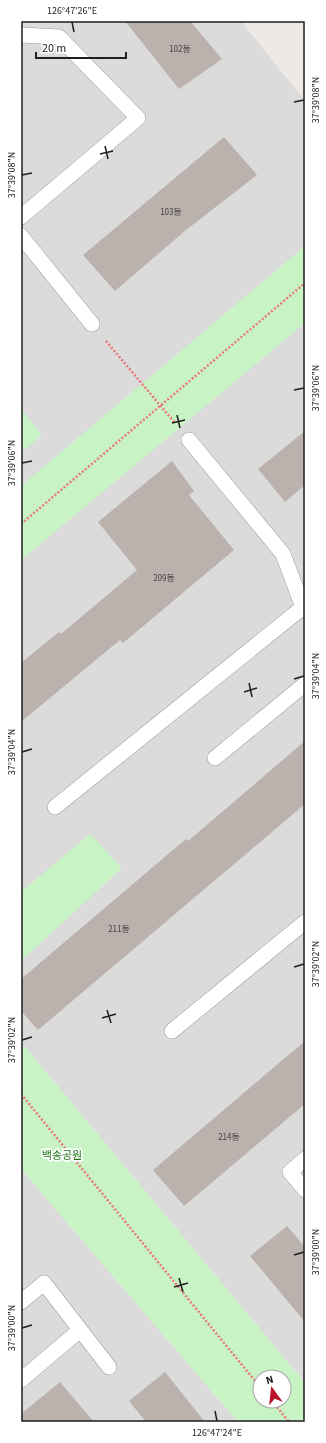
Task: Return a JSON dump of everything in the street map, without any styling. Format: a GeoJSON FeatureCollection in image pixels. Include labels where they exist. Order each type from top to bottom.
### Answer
{"type":"FeatureCollection","features":[{"type":"Feature","properties":{"kind":"lane"},"geometry":{"type":"LineString","coordinates":[[21,35],[59,37],[138,118],[21,217]]}},
{"type":"Feature","properties":{"kind":"lane"},"geometry":{"type":"LineString","coordinates":[[21,236],[92,324]]}},
{"type":"Feature","properties":{"kind":"lane"},"geometry":{"type":"LineString","coordinates":[[56,807],[304,606],[283,554],[190,440]]}},
{"type":"Feature","properties":{"kind":"lane"},"geometry":{"type":"LineString","coordinates":[[215,758],[305,684]]}},
{"type":"Feature","properties":{"kind":"lane"},"geometry":{"type":"LineString","coordinates":[[172,1031],[305,922]]}},
{"type":"Feature","properties":{"kind":"lane"},"geometry":{"type":"LineString","coordinates":[[305,1159],[290,1172],[305,1190]]}},
{"type":"Feature","properties":{"kind":"lane"},"geometry":{"type":"LineString","coordinates":[[21,1302],[44,1283],[109,1367]]}},
{"type":"Feature","properties":{"kind":"lane"},"geometry":{"type":"LineString","coordinates":[[21,1380],[80,1330]]}},
{"type":"Feature","properties":{"kind":"path"},"geometry":{"type":"LineString","coordinates":[[21,524],[305,283]]}},
{"type":"Feature","properties":{"kind":"path"},"geometry":{"type":"LineString","coordinates":[[92,324],[159,407],[190,440]]}},
{"type":"Feature","properties":{"kind":"path"},"geometry":{"type":"LineString","coordinates":[[21,1094],[252,1377]]}},
{"type":"Feature","properties":{"kind":"path"},"geometry":{"type":"LineString","coordinates":[[278,1409],[289,1422]]}},
{"type":"Feature","properties":{"kind":"shaded area"},"geometry":{"type":"Polygon","coordinates":[[[21,21],[241,21],[305,101],[305,247],[21,489],[21,21]]]}},
{"type":"Feature","properties":{"kind":"shaded area"},"geometry":{"type":"Polygon","coordinates":[[[305,322],[305,1383],[21,1042],[21,559],[305,322]]]}},
{"type":"Feature","properties":{"kind":"shaded area"},"geometry":{"type":"Polygon","coordinates":[[[21,1169],[238,1422],[21,1422],[21,1169]]]}},
{"type":"Feature","properties":{"kind":"green space"},"geometry":{"type":"Polygon","coordinates":[[[305,246],[305,323],[21,560],[21,486],[305,246]]]}},
{"type":"Feature","properties":{"kind":"green space"},"geometry":{"type":"Polygon","coordinates":[[[21,409],[42,435],[21,453],[21,409]]]}},
{"type":"Feature","properties":{"kind":"green space"},"geometry":{"type":"Polygon","coordinates":[[[90,834],[122,868],[21,961],[21,892],[90,834]]]}},
{"type":"Feature","properties":{"kind":"green space","name":"백송공원"},"geometry":{"type":"Polygon","coordinates":[[[21,1042],[305,1383],[305,1422],[238,1422],[21,1169],[21,1042]]]}},
{"type":"Feature","properties":{"kind":"building"},"geometry":{"type":"Polygon","coordinates":[[[125,21],[190,21],[222,59],[179,89],[125,21]]]}},
{"type":"Feature","properties":{"kind":"building"},"geometry":{"type":"Polygon","coordinates":[[[224,137],[257,175],[186,230],[115,291],[83,255],[224,137]]]}},
{"type":"Feature","properties":{"kind":"building"},"geometry":{"type":"Polygon","coordinates":[[[305,431],[305,485],[285,502],[258,469],[305,431]]]}},
{"type":"Feature","properties":{"kind":"building"},"geometry":{"type":"Polygon","coordinates":[[[172,461],[194,491],[189,495],[234,550],[123,643],[120,640],[21,722],[21,663],[59,632],[61,634],[137,570],[98,522],[172,461]]]}},
{"type":"Feature","properties":{"kind":"building"},"geometry":{"type":"Polygon","coordinates":[[[305,741],[305,804],[38,1030],[21,1011],[21,979],[186,839],[188,841],[305,741]]]}},
{"type":"Feature","properties":{"kind":"building"},"geometry":{"type":"Polygon","coordinates":[[[305,1041],[305,1104],[184,1206],[153,1170],[305,1041]]]}},
{"type":"Feature","properties":{"kind":"building"},"geometry":{"type":"Polygon","coordinates":[[[287,1226],[305,1247],[305,1322],[250,1256],[287,1226]]]}},
{"type":"Feature","properties":{"kind":"building"},"geometry":{"type":"Polygon","coordinates":[[[165,1372],[205,1422],[146,1422],[129,1401],[165,1372]]]}},
{"type":"Feature","properties":{"kind":"building"},"geometry":{"type":"Polygon","coordinates":[[[60,1382],[94,1422],[21,1422],[21,1414],[60,1382]]]}}]}
